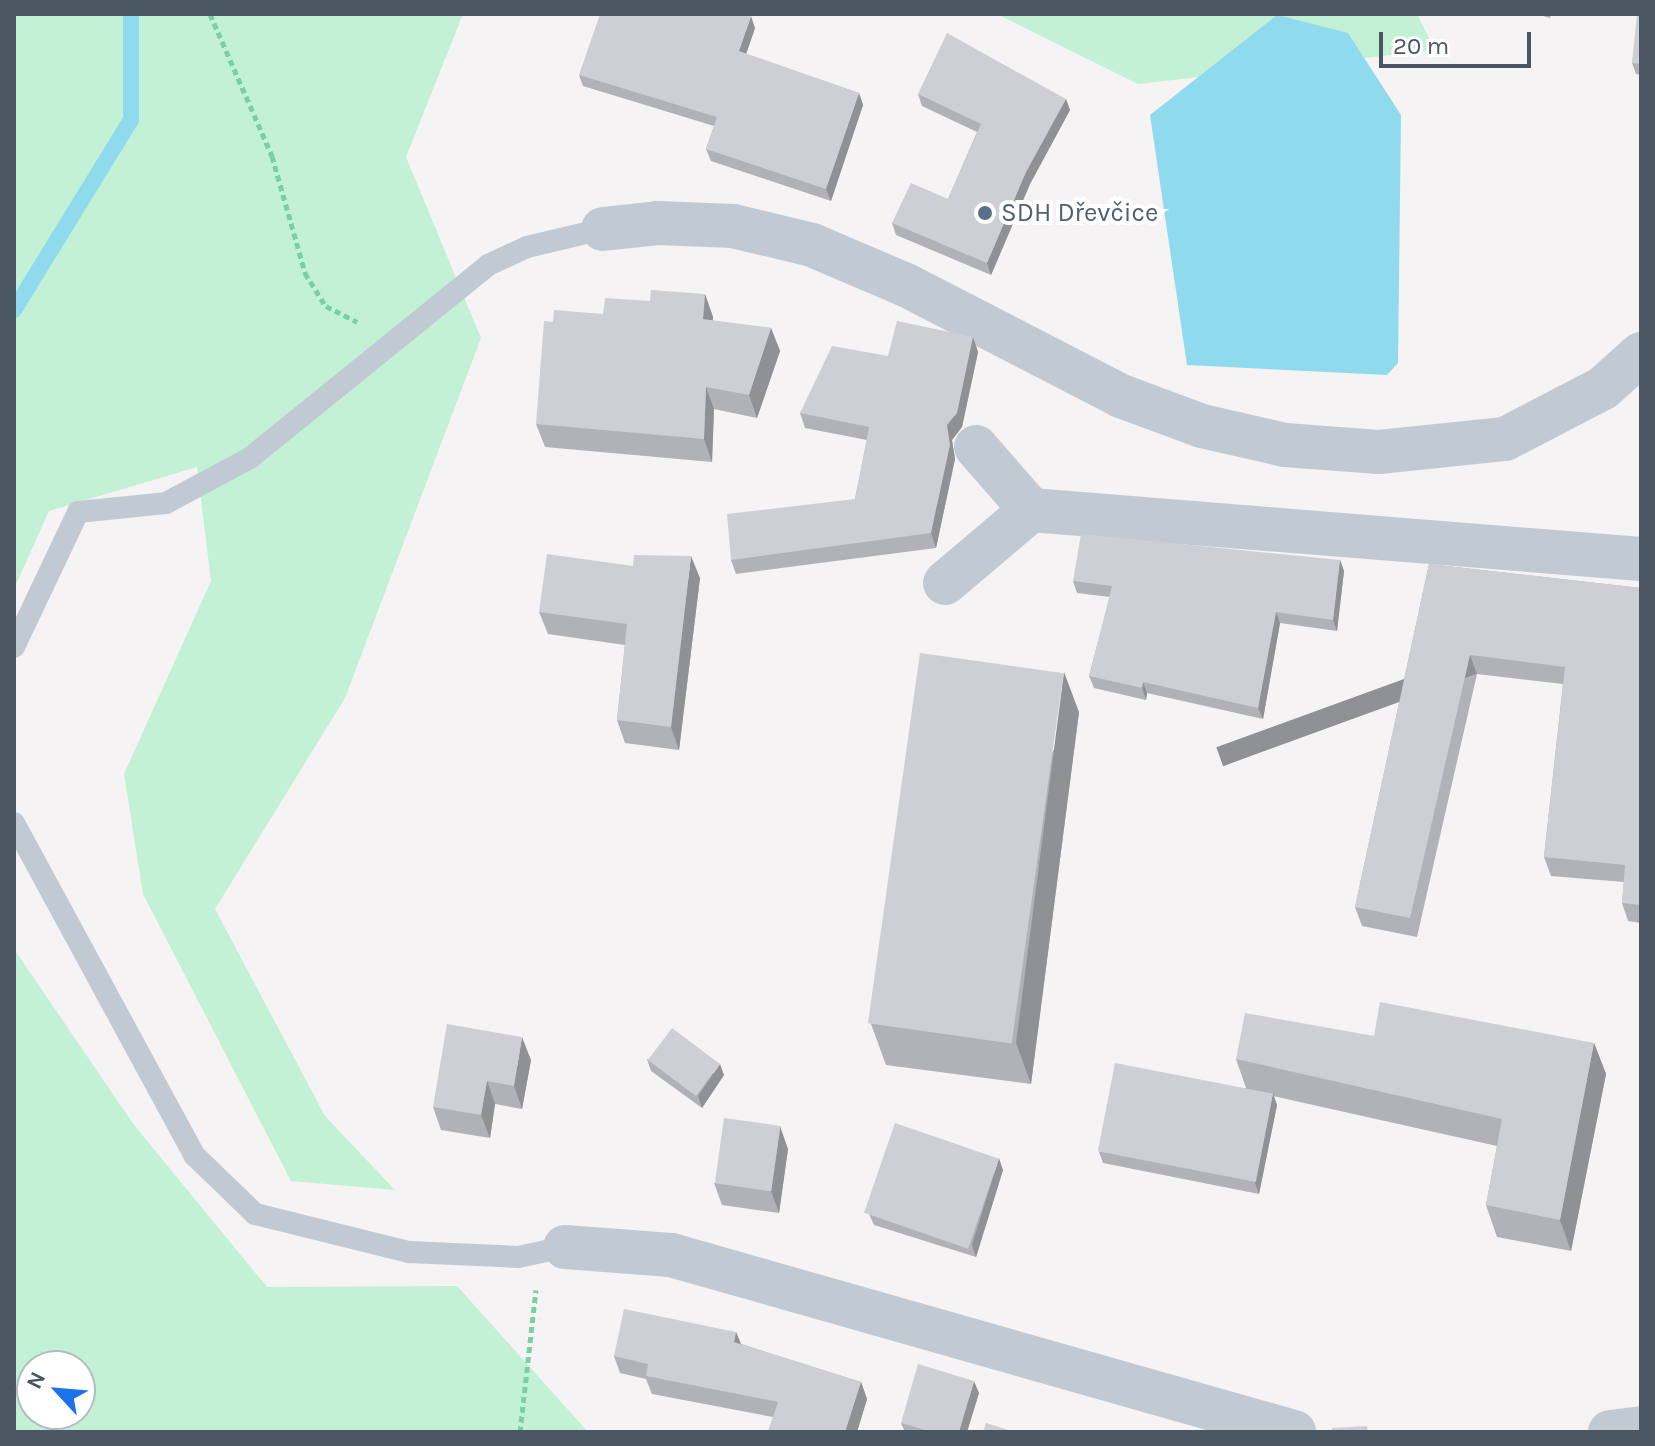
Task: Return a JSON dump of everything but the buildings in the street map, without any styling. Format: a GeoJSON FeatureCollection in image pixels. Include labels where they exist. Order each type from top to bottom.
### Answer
{"type":"FeatureCollection","features":[{"type":"Feature","properties":{"kind":"street"},"geometry":{"type":"LineString","coordinates":[[603,229],[658,223],[733,226],[812,245],[906,285],[1121,396],[1202,426],[1285,445],[1379,452],[1505,439],[1603,388],[1641,354]]}},
{"type":"Feature","properties":{"kind":"street"},"geometry":{"type":"LineString","coordinates":[[976,447],[1031,510],[1641,559]]}},
{"type":"Feature","properties":{"kind":"street"},"geometry":{"type":"LineString","coordinates":[[945,583],[1031,510]]}},
{"type":"Feature","properties":{"kind":"street"},"geometry":{"type":"LineString","coordinates":[[552,1250],[671,1255],[1294,1432]]}},
{"type":"Feature","properties":{"kind":"street"},"geometry":{"type":"LineString","coordinates":[[1610,1432],[1641,1428]]}},
{"type":"Feature","properties":{"kind":"lane"},"geometry":{"type":"LineString","coordinates":[[14,647],[78,512],[166,503],[250,458],[391,339],[488,265],[527,247],[603,229]]}},
{"type":"Feature","properties":{"kind":"lane"},"geometry":{"type":"LineString","coordinates":[[14,823],[194,1155],[255,1214],[409,1252],[552,1250]]}},
{"type":"Feature","properties":{"kind":"path"},"geometry":{"type":"LineString","coordinates":[[210,14],[272,156],[305,273],[326,306],[391,339]]}},
{"type":"Feature","properties":{"kind":"path"},"geometry":{"type":"LineString","coordinates":[[520,1432],[552,1250]]}},
{"type":"Feature","properties":{"kind":"green space"},"geometry":{"type":"Polygon","coordinates":[[[14,14],[463,14],[406,157],[481,338],[345,698],[215,909],[325,1116],[395,1190],[291,1181],[143,894],[124,774],[211,581],[197,467],[49,511],[14,589],[14,14]]]}},
{"type":"Feature","properties":{"kind":"green space"},"geometry":{"type":"Polygon","coordinates":[[[997,14],[1417,14],[1435,50],[1138,84],[997,14]]]}},
{"type":"Feature","properties":{"kind":"green space"},"geometry":{"type":"Polygon","coordinates":[[[14,949],[134,1125],[267,1287],[457,1286],[588,1432],[14,1432],[14,949]]]}},
{"type":"Feature","properties":{"kind":"water"},"geometry":{"type":"Polygon","coordinates":[[[1277,15],[1348,33],[1401,115],[1398,363],[1387,375],[1187,365],[1150,115],[1277,15]]]}},
{"type":"Feature","properties":{"kind":"waterway"},"geometry":{"type":"LineString","coordinates":[[14,310],[131,120],[131,14]]}},
{"type":"Feature","properties":{"kind":"place","name":"SDH Dřevčice"},"geometry":{"type":"Point","coordinates":[985,213]}}]}
